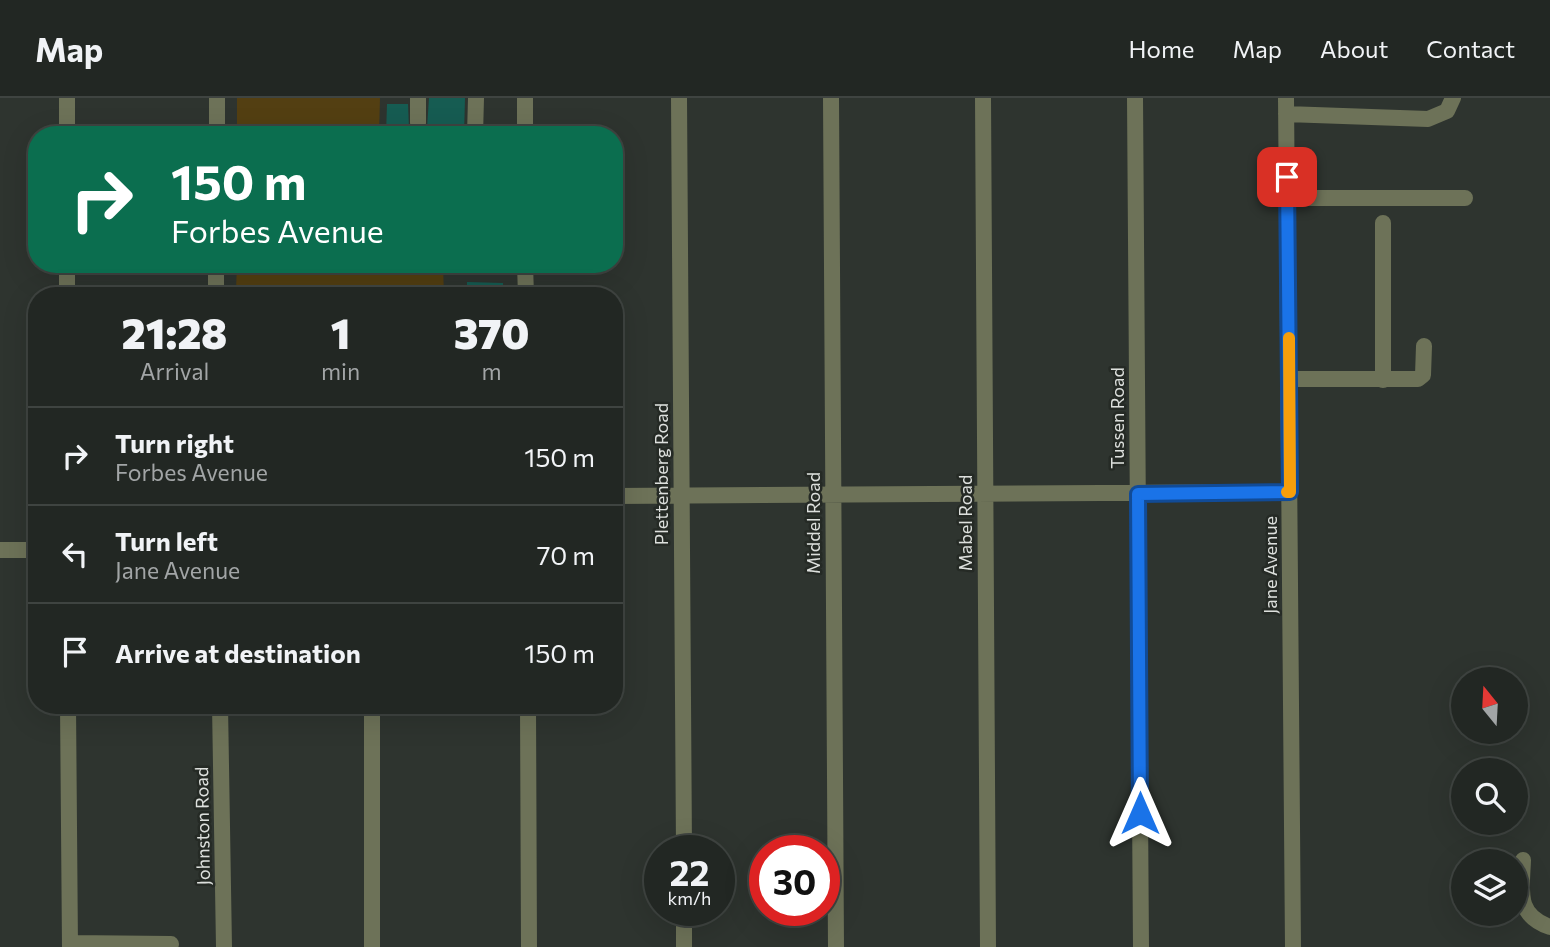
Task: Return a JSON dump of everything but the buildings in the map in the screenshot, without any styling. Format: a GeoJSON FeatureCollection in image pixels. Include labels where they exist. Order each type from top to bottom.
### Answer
{"type":"FeatureCollection","features":[{"type":"Feature","properties":{"kind":"street"},"geometry":{"type":"LineString","coordinates":[[66,98],[67,126]]}},
{"type":"Feature","properties":{"kind":"street"},"geometry":{"type":"LineString","coordinates":[[217,98],[217,126]]}},
{"type":"Feature","properties":{"kind":"street"},"geometry":{"type":"LineString","coordinates":[[418,98],[418,123]]}},
{"type":"Feature","properties":{"kind":"street"},"geometry":{"type":"LineString","coordinates":[[475,126],[476,98]]}},
{"type":"Feature","properties":{"kind":"street"},"geometry":{"type":"LineString","coordinates":[[525,98],[525,126]]}},
{"type":"Feature","properties":{"kind":"street","name":"Plettenberg Road"},"geometry":{"type":"LineString","coordinates":[[679,98],[684,835]]}},
{"type":"Feature","properties":{"kind":"street","name":"Middel Road"},"geometry":{"type":"LineString","coordinates":[[831,98],[836,947]]}},
{"type":"Feature","properties":{"kind":"street","name":"Mabel Road"},"geometry":{"type":"LineString","coordinates":[[983,98],[988,947]]}},
{"type":"Feature","properties":{"kind":"street","name":"Tussen Road"},"geometry":{"type":"LineString","coordinates":[[1135,98],[1141,947]]}},
{"type":"Feature","properties":{"kind":"street"},"geometry":{"type":"LineString","coordinates":[[1286,106],[1428,119],[1447,111],[1453,98]]}},
{"type":"Feature","properties":{"kind":"street","name":"Jane Avenue"},"geometry":{"type":"LineString","coordinates":[[1286,106],[1293,947]]}},
{"type":"Feature","properties":{"kind":"street"},"geometry":{"type":"LineString","coordinates":[[1287,198],[1465,198]]}},
{"type":"Feature","properties":{"kind":"street"},"geometry":{"type":"LineString","coordinates":[[1383,380],[1384,223]]}},
{"type":"Feature","properties":{"kind":"street"},"geometry":{"type":"LineString","coordinates":[[1289,379],[1421,378],[1424,345]]}},
{"type":"Feature","properties":{"kind":"street"},"geometry":{"type":"LineString","coordinates":[[623,496],[1290,492]]}},
{"type":"Feature","properties":{"kind":"street"},"geometry":{"type":"LineString","coordinates":[[0,550],[28,550]]}},
{"type":"Feature","properties":{"kind":"street"},"geometry":{"type":"LineString","coordinates":[[68,714],[70,945],[170,944]]}},
{"type":"Feature","properties":{"kind":"street","name":"Johnston Road"},"geometry":{"type":"LineString","coordinates":[[220,714],[224,947]]}},
{"type":"Feature","properties":{"kind":"street"},"geometry":{"type":"LineString","coordinates":[[372,714],[372,947]]}},
{"type":"Feature","properties":{"kind":"street"},"geometry":{"type":"LineString","coordinates":[[528,714],[529,947]]}},
{"type":"Feature","properties":{"kind":"street"},"geometry":{"type":"LineString","coordinates":[[1528,913],[1534,920],[1550,927]]}},
{"type":"Feature","properties":{"kind":"street"},"geometry":{"type":"LineString","coordinates":[[684,926],[684,947]]}},
{"type":"Feature","properties":{"kind":"shaded area"},"geometry":{"type":"Polygon","coordinates":[[[237,98],[380,98],[379,126],[237,126],[237,98]]]}},
{"type":"Feature","properties":{"kind":"shaded area"},"geometry":{"type":"Polygon","coordinates":[[[237,273],[443,273],[444,287],[236,287],[237,273]]]}},
{"type":"Feature","properties":{"kind":"slow traffic"},"geometry":{"type":"LineString","coordinates":[[1287,492],[1290,492],[1289,338]]}},
{"type":"Feature","properties":{"kind":"route"},"geometry":{"type":"LineString","coordinates":[[1140,813],[1138,494],[1290,492],[1287,177]]}}]}
